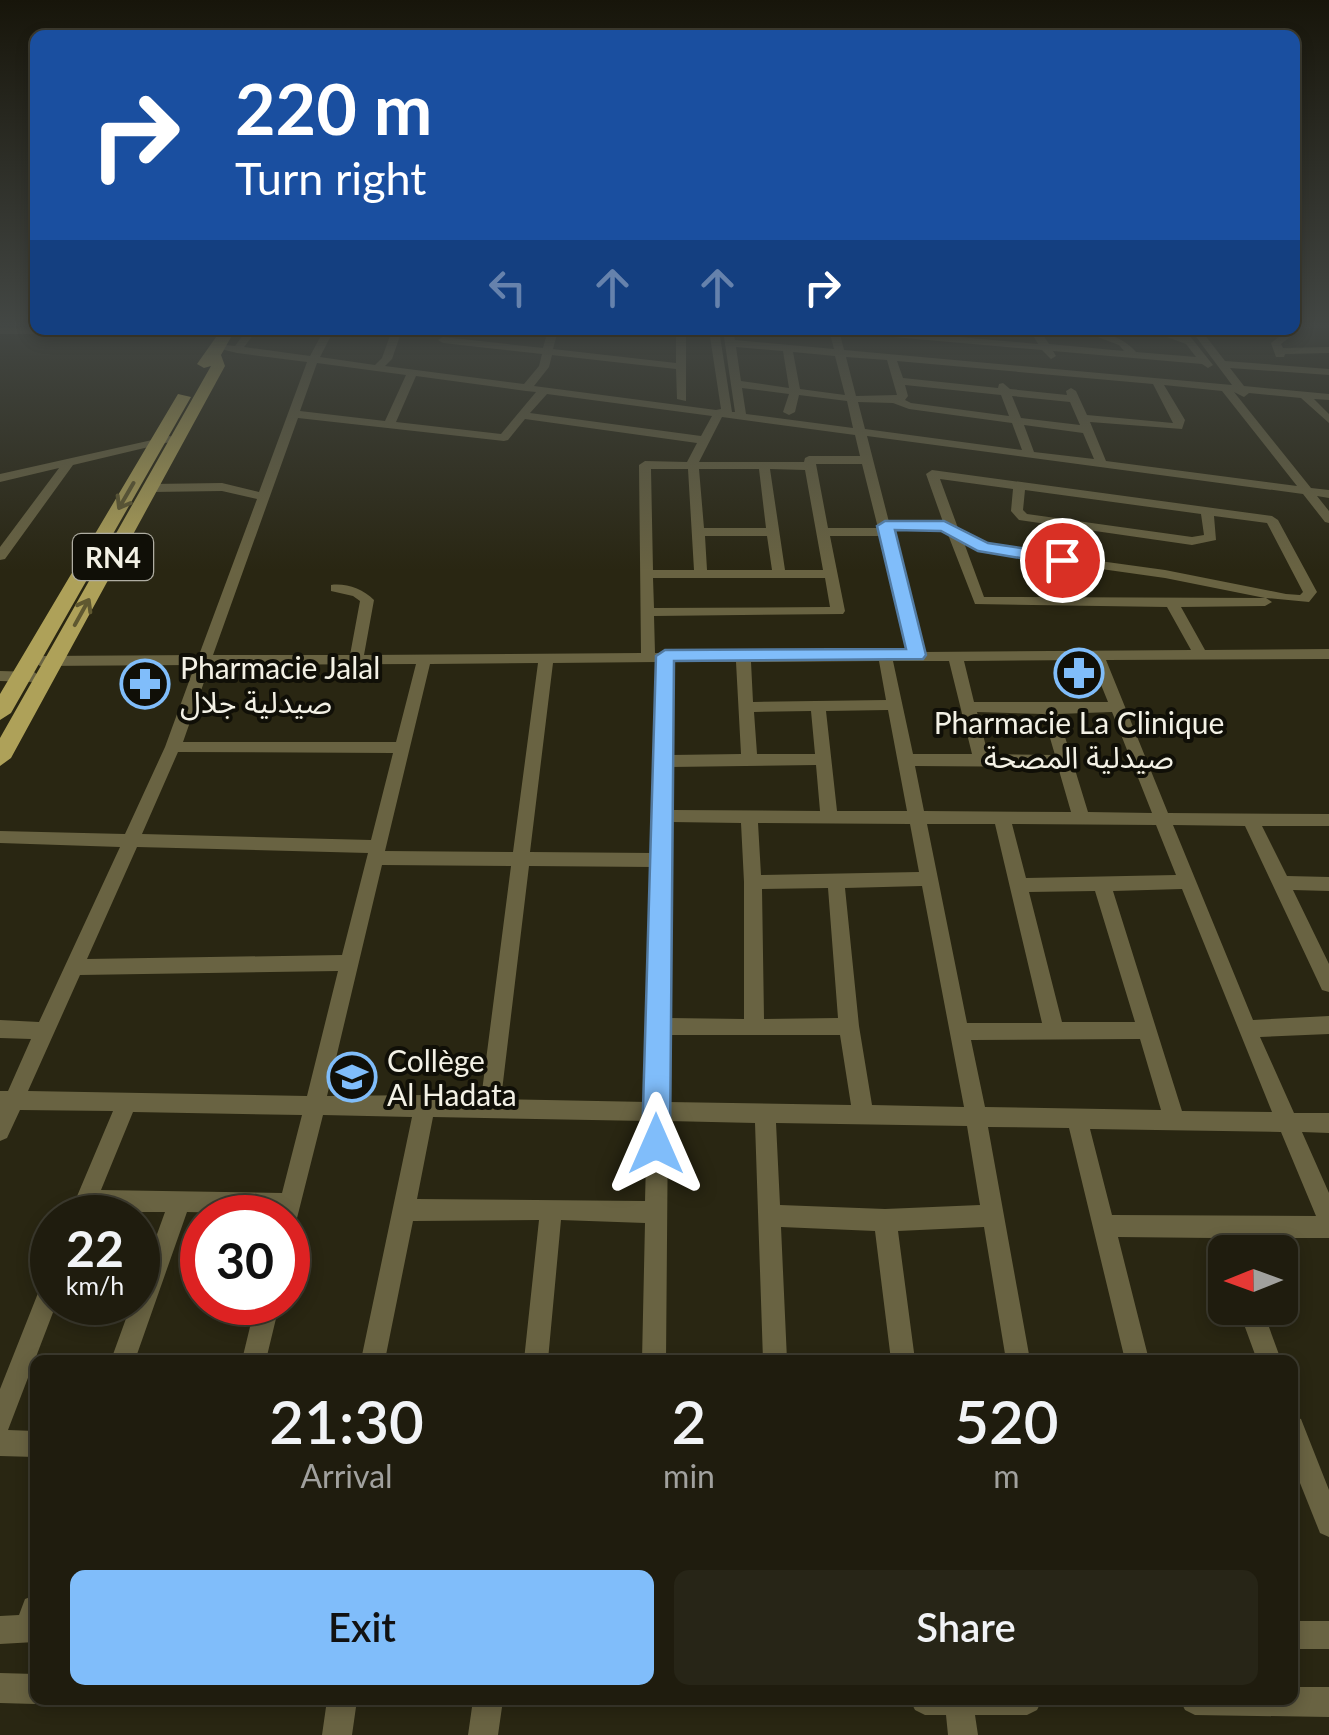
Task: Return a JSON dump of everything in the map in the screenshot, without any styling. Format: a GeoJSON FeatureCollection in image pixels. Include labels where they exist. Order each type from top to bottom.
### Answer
{"type":"FeatureCollection","features":[{"type":"Feature","properties":{"kind":"main road","name":"RN4"},"geometry":{"type":"LineString","coordinates":[[0,713],[13,678],[190,409]]}},
{"type":"Feature","properties":{"kind":"main road","name":"RN4"},"geometry":{"type":"LineString","coordinates":[[0,758],[152,488],[170,439]]}},
{"type":"Feature","properties":{"kind":"street"},"geometry":{"type":"LineString","coordinates":[[0,1131],[7,1101],[46,1031],[172,746],[296,409]]}},
{"type":"Feature","properties":{"kind":"street"},"geometry":{"type":"LineString","coordinates":[[390,423],[396,409]]}},
{"type":"Feature","properties":{"kind":"street"},"geometry":{"type":"LineString","coordinates":[[294,414],[504,438],[528,409]]}},
{"type":"Feature","properties":{"kind":"street"},"geometry":{"type":"LineString","coordinates":[[716,409],[789,412],[860,426]]}},
{"type":"Feature","properties":{"kind":"street"},"geometry":{"type":"LineString","coordinates":[[720,409],[724,410]]}},
{"type":"Feature","properties":{"kind":"street"},"geometry":{"type":"LineString","coordinates":[[855,409],[916,655]]}},
{"type":"Feature","properties":{"kind":"street"},"geometry":{"type":"LineString","coordinates":[[925,409],[1019,422],[1178,427],[1179,420],[1172,409]]}},
{"type":"Feature","properties":{"kind":"street"},"geometry":{"type":"LineString","coordinates":[[1013,409],[1029,450]]}},
{"type":"Feature","properties":{"kind":"street"},"geometry":{"type":"LineString","coordinates":[[1080,409],[1096,460],[1090,494]]}},
{"type":"Feature","properties":{"kind":"street"},"geometry":{"type":"LineString","coordinates":[[1244,409],[1316,487],[1329,518]]}},
{"type":"Feature","properties":{"kind":"street"},"geometry":{"type":"LineString","coordinates":[[1256,409],[1329,506]]}},
{"type":"Feature","properties":{"kind":"street"},"geometry":{"type":"LineString","coordinates":[[701,574],[693,466],[724,410]]}},
{"type":"Feature","properties":{"kind":"street"},"geometry":{"type":"LineString","coordinates":[[740,410],[1316,487]]}},
{"type":"Feature","properties":{"kind":"street"},"geometry":{"type":"LineString","coordinates":[[526,416],[704,440]]}},
{"type":"Feature","properties":{"kind":"street"},"geometry":{"type":"LineString","coordinates":[[0,478],[170,439]]}},
{"type":"Feature","properties":{"kind":"street"},"geometry":{"type":"LineString","coordinates":[[648,612],[838,610],[809,460],[868,460]]}},
{"type":"Feature","properties":{"kind":"street"},"geometry":{"type":"LineString","coordinates":[[0,556],[70,461]]}},
{"type":"Feature","properties":{"kind":"street"},"geometry":{"type":"LineString","coordinates":[[654,1355],[657,1026],[665,816],[656,656],[648,612],[645,466],[810,466]]}},
{"type":"Feature","properties":{"kind":"street"},"geometry":{"type":"LineString","coordinates":[[764,466],[779,574]]}},
{"type":"Feature","properties":{"kind":"street"},"geometry":{"type":"LineString","coordinates":[[934,472],[1090,494],[1272,520],[1310,592],[1308,597],[1174,603],[980,601],[934,472]]}},
{"type":"Feature","properties":{"kind":"street"},"geometry":{"type":"LineString","coordinates":[[222,488],[272,475]]}},
{"type":"Feature","properties":{"kind":"street"},"geometry":{"type":"LineString","coordinates":[[1023,485],[1017,491],[1016,511],[1023,517],[1192,542],[1211,537],[1208,511]]}},
{"type":"Feature","properties":{"kind":"street"},"geometry":{"type":"LineString","coordinates":[[152,488],[222,488],[264,497]]}},
{"type":"Feature","properties":{"kind":"street"},"geometry":{"type":"LineString","coordinates":[[823,532],[951,527],[994,550],[1165,574],[1298,599]]}},
{"type":"Feature","properties":{"kind":"street"},"geometry":{"type":"LineString","coordinates":[[698,532],[773,532]]}},
{"type":"Feature","properties":{"kind":"street"},"geometry":{"type":"LineString","coordinates":[[648,574],[832,574]]}},
{"type":"Feature","properties":{"kind":"street"},"geometry":{"type":"LineString","coordinates":[[336,588],[358,592],[367,600],[356,659]]}},
{"type":"Feature","properties":{"kind":"street"},"geometry":{"type":"LineString","coordinates":[[1174,603],[1200,652]]}},
{"type":"Feature","properties":{"kind":"street"},"geometry":{"type":"LineString","coordinates":[[1096,654],[1247,1029],[1329,1219]]}},
{"type":"Feature","properties":{"kind":"street"},"geometry":{"type":"LineString","coordinates":[[13,678],[206,660],[1329,654]]}},
{"type":"Feature","properties":{"kind":"street"},"geometry":{"type":"LineString","coordinates":[[885,655],[960,1032],[1017,1355]]}},
{"type":"Feature","properties":{"kind":"street"},"geometry":{"type":"LineString","coordinates":[[955,655],[981,760]]}},
{"type":"Feature","properties":{"kind":"street"},"geometry":{"type":"LineString","coordinates":[[743,656],[749,760]]}},
{"type":"Feature","properties":{"kind":"street"},"geometry":{"type":"LineString","coordinates":[[490,1106],[546,657]]}},
{"type":"Feature","properties":{"kind":"street"},"geometry":{"type":"LineString","coordinates":[[293,1195],[424,659]]}},
{"type":"Feature","properties":{"kind":"street"},"geometry":{"type":"LineString","coordinates":[[13,678],[46,676]]}},
{"type":"Feature","properties":{"kind":"street"},"geometry":{"type":"LineString","coordinates":[[746,707],[896,705]]}},
{"type":"Feature","properties":{"kind":"street"},"geometry":{"type":"LineString","coordinates":[[818,707],[829,819]]}},
{"type":"Feature","properties":{"kind":"street"},"geometry":{"type":"LineString","coordinates":[[969,707],[1118,708]]}},
{"type":"Feature","properties":{"kind":"street"},"geometry":{"type":"LineString","coordinates":[[1049,709],[1081,818]]}},
{"type":"Feature","properties":{"kind":"street"},"geometry":{"type":"LineString","coordinates":[[172,746],[402,748]]}},
{"type":"Feature","properties":{"kind":"street"},"geometry":{"type":"LineString","coordinates":[[664,761],[826,759]]}},
{"type":"Feature","properties":{"kind":"street"},"geometry":{"type":"LineString","coordinates":[[907,760],[1064,762]]}},
{"type":"Feature","properties":{"kind":"street"},"geometry":{"type":"LineString","coordinates":[[665,816],[1329,820]]}},
{"type":"Feature","properties":{"kind":"street"},"geometry":{"type":"LineString","coordinates":[[1002,817],[1054,1031]]}},
{"type":"Feature","properties":{"kind":"street"},"geometry":{"type":"LineString","coordinates":[[749,818],[754,1028]]}},
{"type":"Feature","properties":{"kind":"street"},"geometry":{"type":"LineString","coordinates":[[1250,818],[1329,984]]}},
{"type":"Feature","properties":{"kind":"street"},"geometry":{"type":"LineString","coordinates":[[0,837],[664,860]]}},
{"type":"Feature","properties":{"kind":"street"},"geometry":{"type":"LineString","coordinates":[[753,882],[929,879]]}},
{"type":"Feature","properties":{"kind":"street"},"geometry":{"type":"LineString","coordinates":[[836,881],[849,1026],[863,1114]]}},
{"type":"Feature","properties":{"kind":"street"},"geometry":{"type":"LineString","coordinates":[[1020,886],[1189,882]]}},
{"type":"Feature","properties":{"kind":"street"},"geometry":{"type":"LineString","coordinates":[[1282,883],[1329,884]]}},
{"type":"Feature","properties":{"kind":"street"},"geometry":{"type":"LineString","coordinates":[[1102,884],[1175,1120]]}},
{"type":"Feature","properties":{"kind":"street"},"geometry":{"type":"LineString","coordinates":[[74,967],[348,964]]}},
{"type":"Feature","properties":{"kind":"street"},"geometry":{"type":"LineString","coordinates":[[1247,1029],[1329,1025]]}},
{"type":"Feature","properties":{"kind":"street"},"geometry":{"type":"LineString","coordinates":[[657,1026],[849,1026]]}},
{"type":"Feature","properties":{"kind":"street"},"geometry":{"type":"LineString","coordinates":[[0,1029],[46,1031]]}},
{"type":"Feature","properties":{"kind":"street"},"geometry":{"type":"LineString","coordinates":[[960,1032],[1147,1030]]}},
{"type":"Feature","properties":{"kind":"street"},"geometry":{"type":"LineString","coordinates":[[7,1101],[490,1106],[1329,1123]]}},
{"type":"Feature","properties":{"kind":"street"},"geometry":{"type":"LineString","coordinates":[[88,1195],[127,1102]]}},
{"type":"Feature","properties":{"kind":"street"},"geometry":{"type":"LineString","coordinates":[[373,1355],[425,1105]]}},
{"type":"Feature","properties":{"kind":"street"},"geometry":{"type":"LineString","coordinates":[[764,1112],[775,1355]]}},
{"type":"Feature","properties":{"kind":"street"},"geometry":{"type":"LineString","coordinates":[[1077,1119],[1136,1355]]}},
{"type":"Feature","properties":{"kind":"street"},"geometry":{"type":"LineString","coordinates":[[125,1355],[180,1202],[160,1203]]}},
{"type":"Feature","properties":{"kind":"street"},"geometry":{"type":"LineString","coordinates":[[536,1355],[551,1209]]}},
{"type":"Feature","properties":{"kind":"street"},"geometry":{"type":"LineString","coordinates":[[404,1210],[656,1212]]}},
{"type":"Feature","properties":{"kind":"street"},"geometry":{"type":"LineString","coordinates":[[768,1215],[885,1220],[993,1216]]}},
{"type":"Feature","properties":{"kind":"street"},"geometry":{"type":"LineString","coordinates":[[885,1220],[902,1355]]}},
{"type":"Feature","properties":{"kind":"street"},"geometry":{"type":"LineString","coordinates":[[1104,1226],[1329,1227]]}},
{"type":"Feature","properties":{"kind":"street"},"geometry":{"type":"LineString","coordinates":[[1222,1226],[1225,1235]]}},
{"type":"Feature","properties":{"kind":"street"},"geometry":{"type":"LineString","coordinates":[[0,1421],[37,1325]]}},
{"type":"Feature","properties":{"kind":"street"},"geometry":{"type":"LineString","coordinates":[[255,1355],[262,1325]]}},
{"type":"Feature","properties":{"kind":"street"},"geometry":{"type":"LineString","coordinates":[[1256,1325],[1267,1355]]}},
{"type":"Feature","properties":{"kind":"street"},"geometry":{"type":"LineString","coordinates":[[0,1443],[30,1444]]}},
{"type":"Feature","properties":{"kind":"street"},"geometry":{"type":"LineString","coordinates":[[1298,1458],[1329,1524]]}},
{"type":"Feature","properties":{"kind":"street"},"geometry":{"type":"LineString","coordinates":[[1298,1635],[1329,1635]]}},
{"type":"Feature","properties":{"kind":"street"},"geometry":{"type":"LineString","coordinates":[[0,1688],[30,1688]]}},
{"type":"Feature","properties":{"kind":"street"},"geometry":{"type":"LineString","coordinates":[[1298,1702],[1329,1702]]}},
{"type":"Feature","properties":{"kind":"street"},"geometry":{"type":"LineString","coordinates":[[337,1735],[341,1705]]}},
{"type":"Feature","properties":{"kind":"street"},"geometry":{"type":"LineString","coordinates":[[483,1735],[487,1705]]}},
{"type":"Feature","properties":{"kind":"street"},"geometry":{"type":"LineString","coordinates":[[958,1705],[963,1735]]}},
{"type":"Feature","properties":{"kind":"place","name":"Pharmacie La Clinique صيدلية المصحة"},"geometry":{"type":"Point","coordinates":[1079,673]}},
{"type":"Feature","properties":{"kind":"place","name":"Pharmacie Jalal صيدلية جلال"},"geometry":{"type":"Point","coordinates":[145,684]}},
{"type":"Feature","properties":{"kind":"place","name":"Collège Al Hadata"},"geometry":{"type":"Point","coordinates":[352,1077]}},
{"type":"Feature","properties":{"kind":"route"},"geometry":{"type":"LineString","coordinates":[[656,1144],[665,656],[916,655],[885,526],[944,526],[994,550],[1062,560]]}}]}
